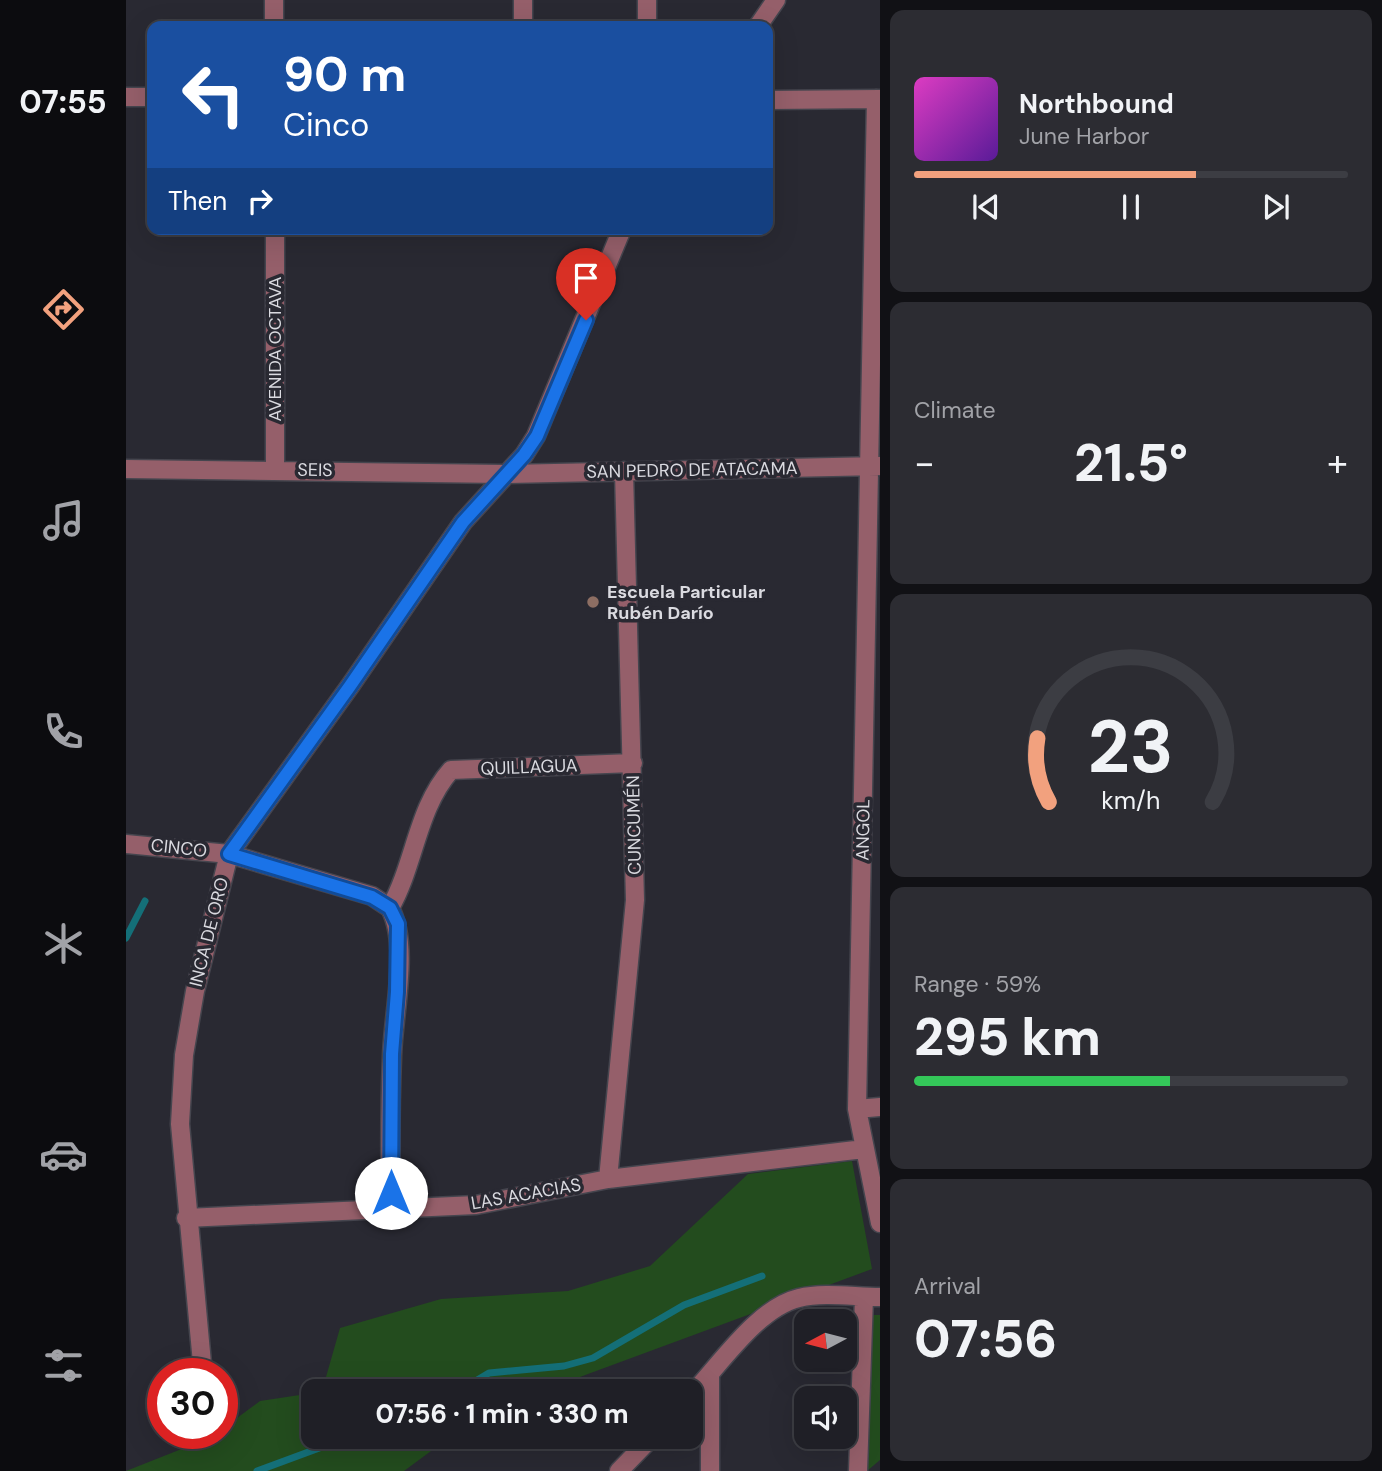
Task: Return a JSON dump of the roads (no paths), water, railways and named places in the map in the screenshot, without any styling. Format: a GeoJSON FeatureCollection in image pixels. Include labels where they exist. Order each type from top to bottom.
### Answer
{"type":"FeatureCollection","features":[{"type":"Feature","properties":{"kind":"street"},"geometry":{"type":"LineString","coordinates":[[274,0],[274,21]]}},
{"type":"Feature","properties":{"kind":"street"},"geometry":{"type":"LineString","coordinates":[[523,0],[523,21]]}},
{"type":"Feature","properties":{"kind":"street"},"geometry":{"type":"LineString","coordinates":[[647,0],[647,21]]}},
{"type":"Feature","properties":{"kind":"street"},"geometry":{"type":"LineString","coordinates":[[761,21],[776,0]]}},
{"type":"Feature","properties":{"kind":"street"},"geometry":{"type":"LineString","coordinates":[[126,97],[147,97]]}},
{"type":"Feature","properties":{"kind":"street"},"geometry":{"type":"LineString","coordinates":[[773,100],[878,99]]}},
{"type":"Feature","properties":{"kind":"street","name":"ANGOL"},"geometry":{"type":"LineString","coordinates":[[878,99],[872,736],[857,1109],[880,1223]]}},
{"type":"Feature","properties":{"kind":"street","name":"AVENIDA OCTAVA"},"geometry":{"type":"LineString","coordinates":[[275,235],[275,469]]}},
{"type":"Feature","properties":{"kind":"street","name":"INCA DE ORO"},"geometry":{"type":"LineString","coordinates":[[202,1358],[186,1219],[180,1124],[184,1055],[195,991],[229,854],[350,686],[463,522],[524,455],[537,436],[620,235]]}},
{"type":"Feature","properties":{"kind":"street","name":"SAN PEDRO DE ATACAMA"},"geometry":{"type":"LineString","coordinates":[[504,474],[874,466]]}},
{"type":"Feature","properties":{"kind":"street","name":"SEIS"},"geometry":{"type":"LineString","coordinates":[[126,469],[504,474]]}},
{"type":"Feature","properties":{"kind":"street","name":"CUNCUMÉN"},"geometry":{"type":"LineString","coordinates":[[608,1179],[635,900],[624,471]]}},
{"type":"Feature","properties":{"kind":"street","name":"QUILLAGUA"},"geometry":{"type":"LineString","coordinates":[[390,908],[400,890],[434,789],[451,770],[633,763]]}},
{"type":"Feature","properties":{"kind":"street","name":"CINCO"},"geometry":{"type":"LineString","coordinates":[[126,844],[229,854],[372,897],[390,908]]}},
{"type":"Feature","properties":{"kind":"street"},"geometry":{"type":"LineString","coordinates":[[390,908],[398,924],[397,992],[392,1054],[391,1208]]}},
{"type":"Feature","properties":{"kind":"street"},"geometry":{"type":"LineString","coordinates":[[857,1109],[880,1107]]}},
{"type":"Feature","properties":{"kind":"street","name":"LAS ACACIAS"},"geometry":{"type":"LineString","coordinates":[[186,1219],[476,1205],[608,1179],[864,1149]]}},
{"type":"Feature","properties":{"kind":"street"},"geometry":{"type":"LineString","coordinates":[[703,1382],[744,1337],[782,1304],[812,1296],[872,1297],[858,1471]]}},
{"type":"Feature","properties":{"kind":"street"},"geometry":{"type":"LineString","coordinates":[[710,1375],[710,1471]]}},
{"type":"Feature","properties":{"kind":"street"},"geometry":{"type":"LineString","coordinates":[[619,1471],[640,1449]]}},
{"type":"Feature","properties":{"kind":"waterway"},"geometry":{"type":"LineString","coordinates":[[126,938],[145,901]]}},
{"type":"Feature","properties":{"kind":"waterway"},"geometry":{"type":"LineString","coordinates":[[479,1379],[489,1373],[564,1366],[593,1358],[684,1305],[762,1276]]}},
{"type":"Feature","properties":{"kind":"waterway"},"geometry":{"type":"LineString","coordinates":[[257,1471],[317,1449]]}},
{"type":"Feature","properties":{"kind":"place","name":"Escuela Particular Rubén Darío"},"geometry":{"type":"Point","coordinates":[593,602]}}]}
